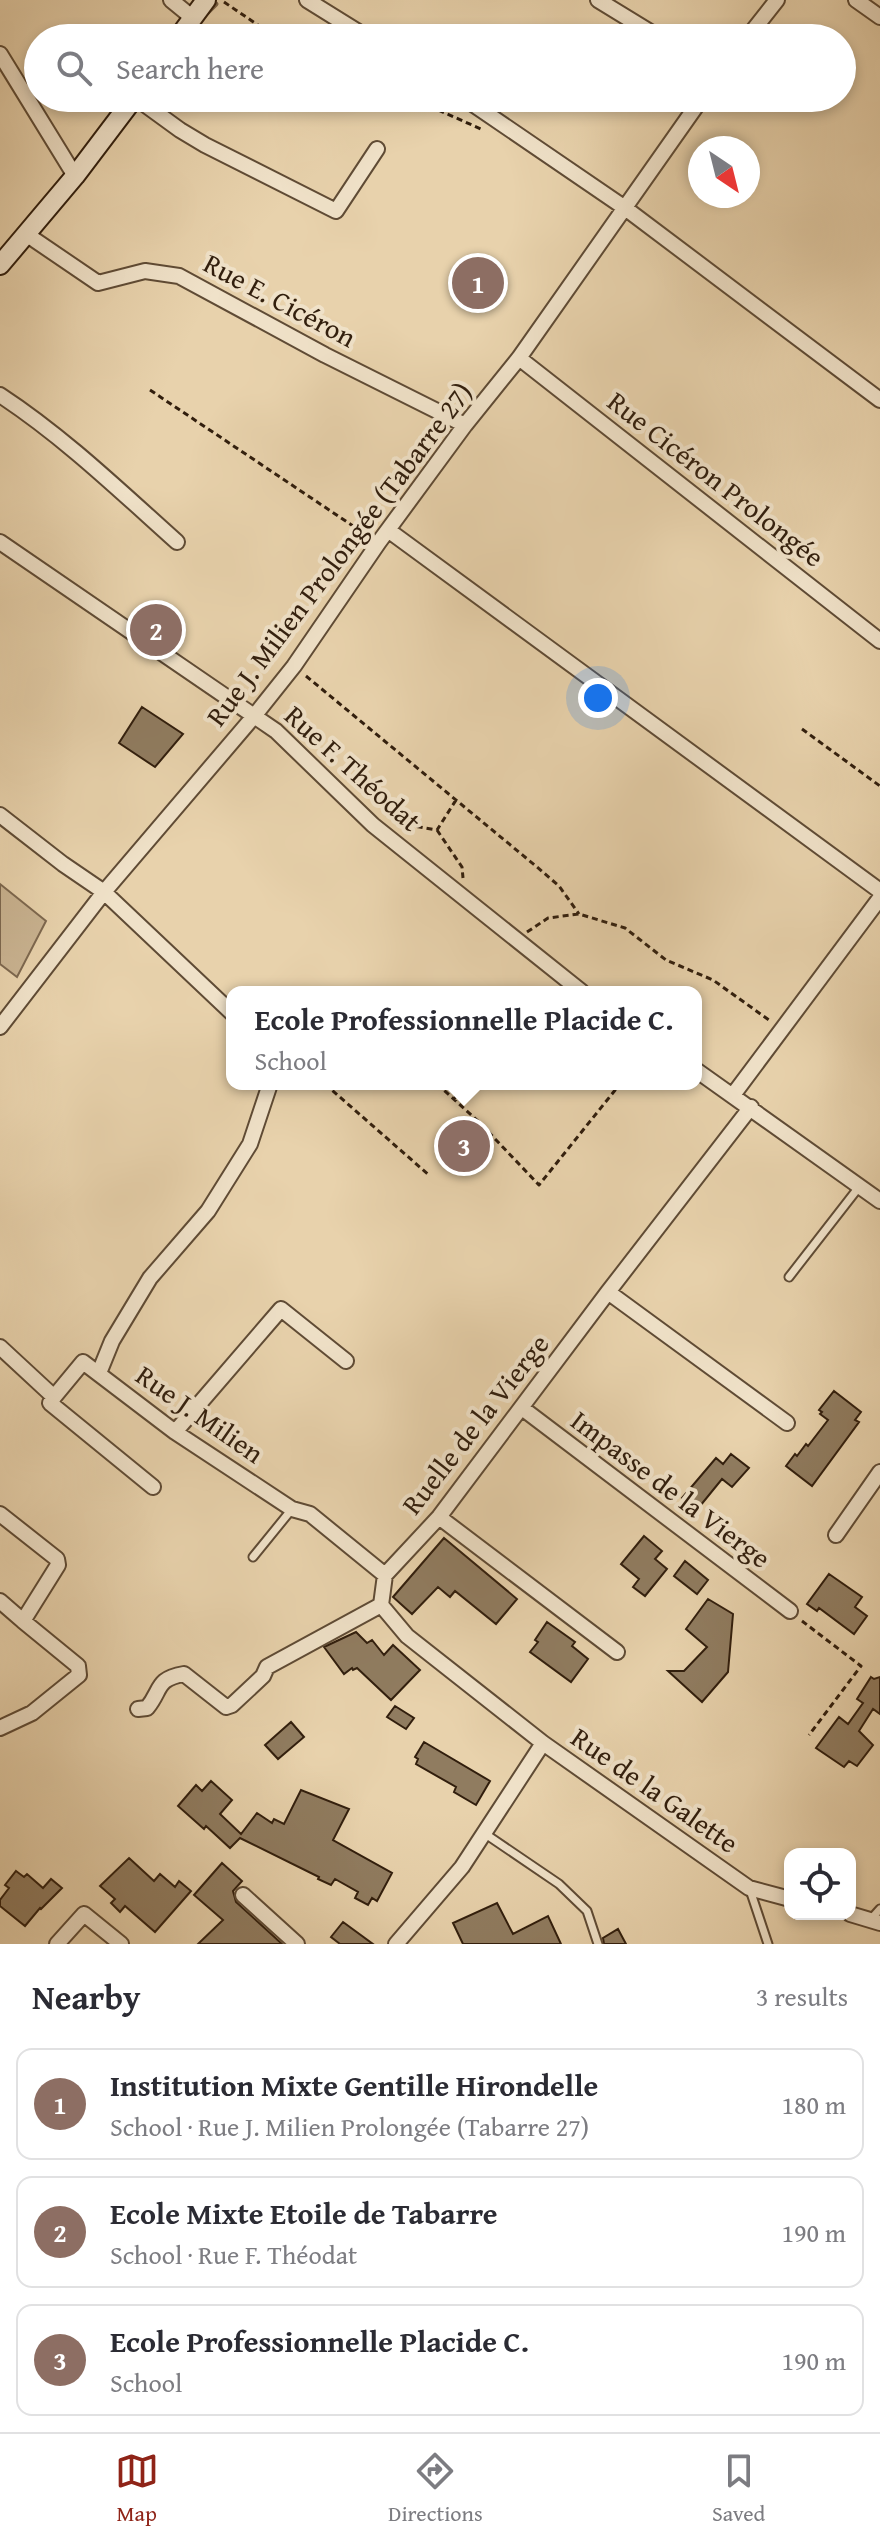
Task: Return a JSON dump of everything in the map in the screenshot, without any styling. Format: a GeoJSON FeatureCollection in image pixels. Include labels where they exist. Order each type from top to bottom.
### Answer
{"type":"FeatureCollection","features":[{"type":"Feature","properties":{"kind":"main road"},"geometry":{"type":"LineString","coordinates":[[188,24],[206,0]]}},
{"type":"Feature","properties":{"kind":"main road"},"geometry":{"type":"LineString","coordinates":[[3,256],[75,176],[124,112]]}},
{"type":"Feature","properties":{"kind":"street"},"geometry":{"type":"LineString","coordinates":[[171,0],[193,18]]}},
{"type":"Feature","properties":{"kind":"street"},"geometry":{"type":"LineString","coordinates":[[307,0],[346,24]]}},
{"type":"Feature","properties":{"kind":"street"},"geometry":{"type":"LineString","coordinates":[[598,0],[637,24]]}},
{"type":"Feature","properties":{"kind":"street"},"geometry":{"type":"LineString","coordinates":[[758,24],[777,0]]}},
{"type":"Feature","properties":{"kind":"street"},"geometry":{"type":"LineString","coordinates":[[856,0],[880,17]]}},
{"type":"Feature","properties":{"kind":"street"},"geometry":{"type":"LineString","coordinates":[[0,54],[24,93]]}},
{"type":"Feature","properties":{"kind":"street"},"geometry":{"type":"LineString","coordinates":[[36,112],[75,176]]}},
{"type":"Feature","properties":{"kind":"street"},"geometry":{"type":"LineString","coordinates":[[155,112],[205,145],[336,211],[377,149]]}},
{"type":"Feature","properties":{"kind":"street"},"geometry":{"type":"LineString","coordinates":[[487,112],[625,208],[880,400]]}},
{"type":"Feature","properties":{"kind":"street","name":"Rue J. Milien Prolongée (Tabarre 27)"},"geometry":{"type":"LineString","coordinates":[[0,1027],[104,892],[294,666],[383,536],[519,358],[692,112]]}},
{"type":"Feature","properties":{"kind":"street","name":"Rue E. Cicéron"},"geometry":{"type":"LineString","coordinates":[[26,234],[98,283],[145,271],[179,276],[465,425]]}},
{"type":"Feature","properties":{"kind":"street","name":"Rue Cicéron Prolongée"},"geometry":{"type":"LineString","coordinates":[[519,358],[880,641]]}},
{"type":"Feature","properties":{"kind":"street"},"geometry":{"type":"LineString","coordinates":[[0,395],[25,411],[177,542]]}},
{"type":"Feature","properties":{"kind":"street"},"geometry":{"type":"LineString","coordinates":[[383,536],[880,891]]}},
{"type":"Feature","properties":{"kind":"street","name":"Rue F. Théodat"},"geometry":{"type":"LineString","coordinates":[[0,542],[276,731],[373,825],[574,986]]}},
{"type":"Feature","properties":{"kind":"street"},"geometry":{"type":"LineString","coordinates":[[0,815],[104,892],[226,1007]]}},
{"type":"Feature","properties":{"kind":"street"},"geometry":{"type":"LineString","coordinates":[[733,1095],[880,898]]}},
{"type":"Feature","properties":{"kind":"street"},"geometry":{"type":"LineString","coordinates":[[702,1074],[880,1201]]}},
{"type":"Feature","properties":{"kind":"street"},"geometry":{"type":"LineString","coordinates":[[99,1373],[112,1341],[150,1278],[208,1211],[250,1144],[268,1090]]}},
{"type":"Feature","properties":{"kind":"street","name":"Ruelle de la Vierge"},"geometry":{"type":"LineString","coordinates":[[385,1575],[439,1517],[751,1107]]}},
{"type":"Feature","properties":{"kind":"street"},"geometry":{"type":"LineString","coordinates":[[608,1292],[787,1423]]}},
{"type":"Feature","properties":{"kind":"street"},"geometry":{"type":"LineString","coordinates":[[175,1432],[281,1309],[346,1361]]}},
{"type":"Feature","properties":{"kind":"street"},"geometry":{"type":"LineString","coordinates":[[0,1347],[54,1397],[50,1403],[153,1487]]}},
{"type":"Feature","properties":{"kind":"street","name":"Rue J. Milien"},"geometry":{"type":"LineString","coordinates":[[54,1397],[83,1362],[175,1432],[292,1509],[310,1514],[385,1575]]}},
{"type":"Feature","properties":{"kind":"street","name":"Impasse de la Vierge"},"geometry":{"type":"LineString","coordinates":[[522,1408],[790,1611]]}},
{"type":"Feature","properties":{"kind":"street"},"geometry":{"type":"LineString","coordinates":[[836,1535],[880,1472]]}},
{"type":"Feature","properties":{"kind":"street"},"geometry":{"type":"LineString","coordinates":[[0,1514],[57,1559],[58,1565],[23,1621]]}},
{"type":"Feature","properties":{"kind":"street"},"geometry":{"type":"LineString","coordinates":[[439,1517],[617,1652]]}},
{"type":"Feature","properties":{"kind":"street"},"geometry":{"type":"LineString","coordinates":[[385,1575],[381,1605],[407,1636],[543,1743]]}},
{"type":"Feature","properties":{"kind":"street"},"geometry":{"type":"LineString","coordinates":[[0,1601],[80,1670],[79,1675],[32,1713],[0,1728]]}},
{"type":"Feature","properties":{"kind":"street"},"geometry":{"type":"LineString","coordinates":[[138,1709],[147,1708],[163,1682],[171,1676],[184,1674],[226,1707],[232,1705],[263,1676],[267,1667],[381,1605]]}},
{"type":"Feature","properties":{"kind":"street","name":"Rue de la Galette"},"geometry":{"type":"LineString","coordinates":[[396,1944],[462,1867],[543,1743],[749,1888],[784,1897]]}},
{"type":"Feature","properties":{"kind":"street"},"geometry":{"type":"LineString","coordinates":[[243,1895],[297,1944]]}},
{"type":"Feature","properties":{"kind":"street"},"geometry":{"type":"LineString","coordinates":[[57,1944],[84,1914],[121,1944]]}},
{"type":"Feature","properties":{"kind":"street"},"geometry":{"type":"LineString","coordinates":[[856,1915],[877,1917]]}},
{"type":"Feature","properties":{"kind":"lane"},"geometry":{"type":"LineString","coordinates":[[789,1277],[860,1186]]}},
{"type":"Feature","properties":{"kind":"lane"},"geometry":{"type":"LineString","coordinates":[[253,1557],[292,1509]]}},
{"type":"Feature","properties":{"kind":"lane"},"geometry":{"type":"LineString","coordinates":[[484,1833],[559,1884],[587,1911],[598,1944]]}},
{"type":"Feature","properties":{"kind":"lane"},"geometry":{"type":"LineString","coordinates":[[749,1888],[768,1944]]}},
{"type":"Feature","properties":{"kind":"path"},"geometry":{"type":"LineString","coordinates":[[221,0],[256,24]]}},
{"type":"Feature","properties":{"kind":"path"},"geometry":{"type":"LineString","coordinates":[[442,112],[485,131],[498,119]]}},
{"type":"Feature","properties":{"kind":"path"},"geometry":{"type":"LineString","coordinates":[[150,390],[383,536]]}},
{"type":"Feature","properties":{"kind":"path"},"geometry":{"type":"LineString","coordinates":[[294,666],[559,886],[579,914]]}},
{"type":"Feature","properties":{"kind":"path"},"geometry":{"type":"LineString","coordinates":[[802,729],[880,786]]}},
{"type":"Feature","properties":{"kind":"path"},"geometry":{"type":"LineString","coordinates":[[437,830],[456,800]]}},
{"type":"Feature","properties":{"kind":"path"},"geometry":{"type":"LineString","coordinates":[[373,825],[403,822],[437,830],[462,867],[465,897]]}},
{"type":"Feature","properties":{"kind":"path"},"geometry":{"type":"LineString","coordinates":[[515,941],[548,918],[579,914],[625,928],[666,960],[713,980],[782,1029]]}},
{"type":"Feature","properties":{"kind":"path"},"geometry":{"type":"LineString","coordinates":[[332,1090],[430,1176]]}},
{"type":"Feature","properties":{"kind":"path"},"geometry":{"type":"LineString","coordinates":[[444,1090],[539,1185],[615,1090]]}},
{"type":"Feature","properties":{"kind":"path"},"geometry":{"type":"LineString","coordinates":[[454,1099],[461,1090]]}},
{"type":"Feature","properties":{"kind":"path"},"geometry":{"type":"LineString","coordinates":[[790,1611],[861,1666],[809,1735]]}},
{"type":"Feature","properties":{"kind":"shaded area"},"geometry":{"type":"Polygon","coordinates":[[[0,884],[46,921],[17,977],[0,964],[0,884]]]}},
{"type":"Feature","properties":{"kind":"building"},"geometry":{"type":"Polygon","coordinates":[[[476,258],[500,290],[479,306],[456,276],[476,258]]]}},
{"type":"Feature","properties":{"kind":"building"},"geometry":{"type":"Polygon","coordinates":[[[142,707],[183,734],[155,767],[119,743],[142,707]]]}},
{"type":"Feature","properties":{"kind":"building"},"geometry":{"type":"Polygon","coordinates":[[[834,1391],[861,1412],[855,1420],[859,1422],[812,1486],[786,1466],[806,1444],[808,1446],[828,1420],[819,1410],[834,1391]]]}},
{"type":"Feature","properties":{"kind":"building"},"geometry":{"type":"Polygon","coordinates":[[[731,1454],[749,1468],[732,1487],[722,1479],[696,1511],[682,1498],[716,1458],[723,1464],[731,1454]]]}},
{"type":"Feature","properties":{"kind":"building"},"geometry":{"type":"Polygon","coordinates":[[[644,1536],[662,1551],[655,1559],[667,1569],[645,1596],[633,1587],[639,1579],[621,1564],[644,1536]]]}},
{"type":"Feature","properties":{"kind":"building"},"geometry":{"type":"Polygon","coordinates":[[[444,1538],[517,1599],[496,1624],[455,1591],[450,1597],[438,1587],[412,1614],[393,1597],[444,1538]]]}},
{"type":"Feature","properties":{"kind":"building"},"geometry":{"type":"Polygon","coordinates":[[[685,1561],[708,1580],[697,1594],[674,1576],[685,1561]]]}},
{"type":"Feature","properties":{"kind":"building"},"geometry":{"type":"Polygon","coordinates":[[[829,1574],[862,1597],[855,1607],[867,1616],[854,1634],[819,1608],[817,1611],[807,1604],[829,1574]]]}},
{"type":"Feature","properties":{"kind":"building"},"geometry":{"type":"Polygon","coordinates":[[[708,1599],[733,1614],[728,1672],[702,1702],[668,1671],[684,1671],[707,1647],[686,1629],[708,1599]]]}},
{"type":"Feature","properties":{"kind":"building"},"geometry":{"type":"Polygon","coordinates":[[[547,1622],[575,1642],[572,1646],[588,1659],[571,1682],[530,1652],[547,1622]]]}},
{"type":"Feature","properties":{"kind":"building"},"geometry":{"type":"Polygon","coordinates":[[[356,1632],[367,1643],[372,1640],[384,1655],[393,1645],[420,1670],[391,1700],[357,1668],[344,1674],[324,1647],[356,1632]]]}},
{"type":"Feature","properties":{"kind":"building"},"geometry":{"type":"Polygon","coordinates":[[[871,1677],[880,1677],[880,1714],[873,1709],[859,1731],[873,1745],[857,1766],[849,1761],[844,1767],[816,1748],[839,1717],[848,1724],[863,1703],[857,1699],[871,1677]]]}},
{"type":"Feature","properties":{"kind":"building"},"geometry":{"type":"Polygon","coordinates":[[[395,1706],[414,1718],[406,1729],[387,1717],[395,1706]]]}},
{"type":"Feature","properties":{"kind":"building"},"geometry":{"type":"Polygon","coordinates":[[[291,1722],[304,1737],[278,1759],[265,1745],[291,1722]]]}},
{"type":"Feature","properties":{"kind":"building"},"geometry":{"type":"Polygon","coordinates":[[[424,1742],[490,1781],[476,1805],[454,1792],[456,1787],[416,1764],[418,1759],[415,1757],[424,1742]]]}},
{"type":"Feature","properties":{"kind":"building"},"geometry":{"type":"Polygon","coordinates":[[[211,1781],[232,1800],[220,1814],[241,1834],[257,1813],[272,1823],[274,1819],[284,1824],[301,1790],[349,1809],[333,1840],[392,1873],[377,1901],[372,1898],[368,1905],[355,1898],[358,1892],[335,1879],[331,1885],[240,1838],[230,1848],[178,1806],[196,1785],[202,1791],[211,1781]]]}},
{"type":"Feature","properties":{"kind":"building"},"geometry":{"type":"Polygon","coordinates":[[[129,1858],[154,1881],[160,1874],[175,1887],[179,1881],[191,1891],[155,1932],[125,1906],[120,1912],[111,1903],[115,1899],[100,1886],[129,1858]]]}},
{"type":"Feature","properties":{"kind":"building"},"geometry":{"type":"Polygon","coordinates":[[[222,1863],[242,1881],[233,1891],[236,1902],[282,1944],[198,1944],[223,1920],[194,1895],[222,1863]]]}},
{"type":"Feature","properties":{"kind":"building"},"geometry":{"type":"Polygon","coordinates":[[[16,1871],[24,1877],[27,1874],[43,1888],[51,1879],[62,1888],[25,1926],[0,1906],[0,1900],[9,1888],[5,1885],[16,1871]]]}},
{"type":"Feature","properties":{"kind":"building"},"geometry":{"type":"Polygon","coordinates":[[[497,1903],[513,1934],[548,1916],[561,1944],[463,1944],[453,1923],[497,1903]]]}},
{"type":"Feature","properties":{"kind":"building"},"geometry":{"type":"Polygon","coordinates":[[[343,1922],[373,1944],[340,1944],[331,1937],[343,1922]]]}},
{"type":"Feature","properties":{"kind":"building"},"geometry":{"type":"Polygon","coordinates":[[[618,1929],[626,1944],[604,1944],[603,1938],[618,1929]]]}},
{"type":"Feature","properties":{"kind":"waterway"},"geometry":{"type":"LineString","coordinates":[[205,15],[216,4]]}},
{"type":"Feature","properties":{"kind":"place","name":"Institution Mixte Gentille Hirondelle"},"geometry":{"type":"Point","coordinates":[478,283]}},
{"type":"Feature","properties":{"kind":"place","name":"Ecole Mixte Etoile de Tabarre"},"geometry":{"type":"Point","coordinates":[156,630]}},
{"type":"Feature","properties":{"kind":"place","name":"Ecole Professionnelle Placide C."},"geometry":{"type":"Point","coordinates":[464,1146]}}]}
